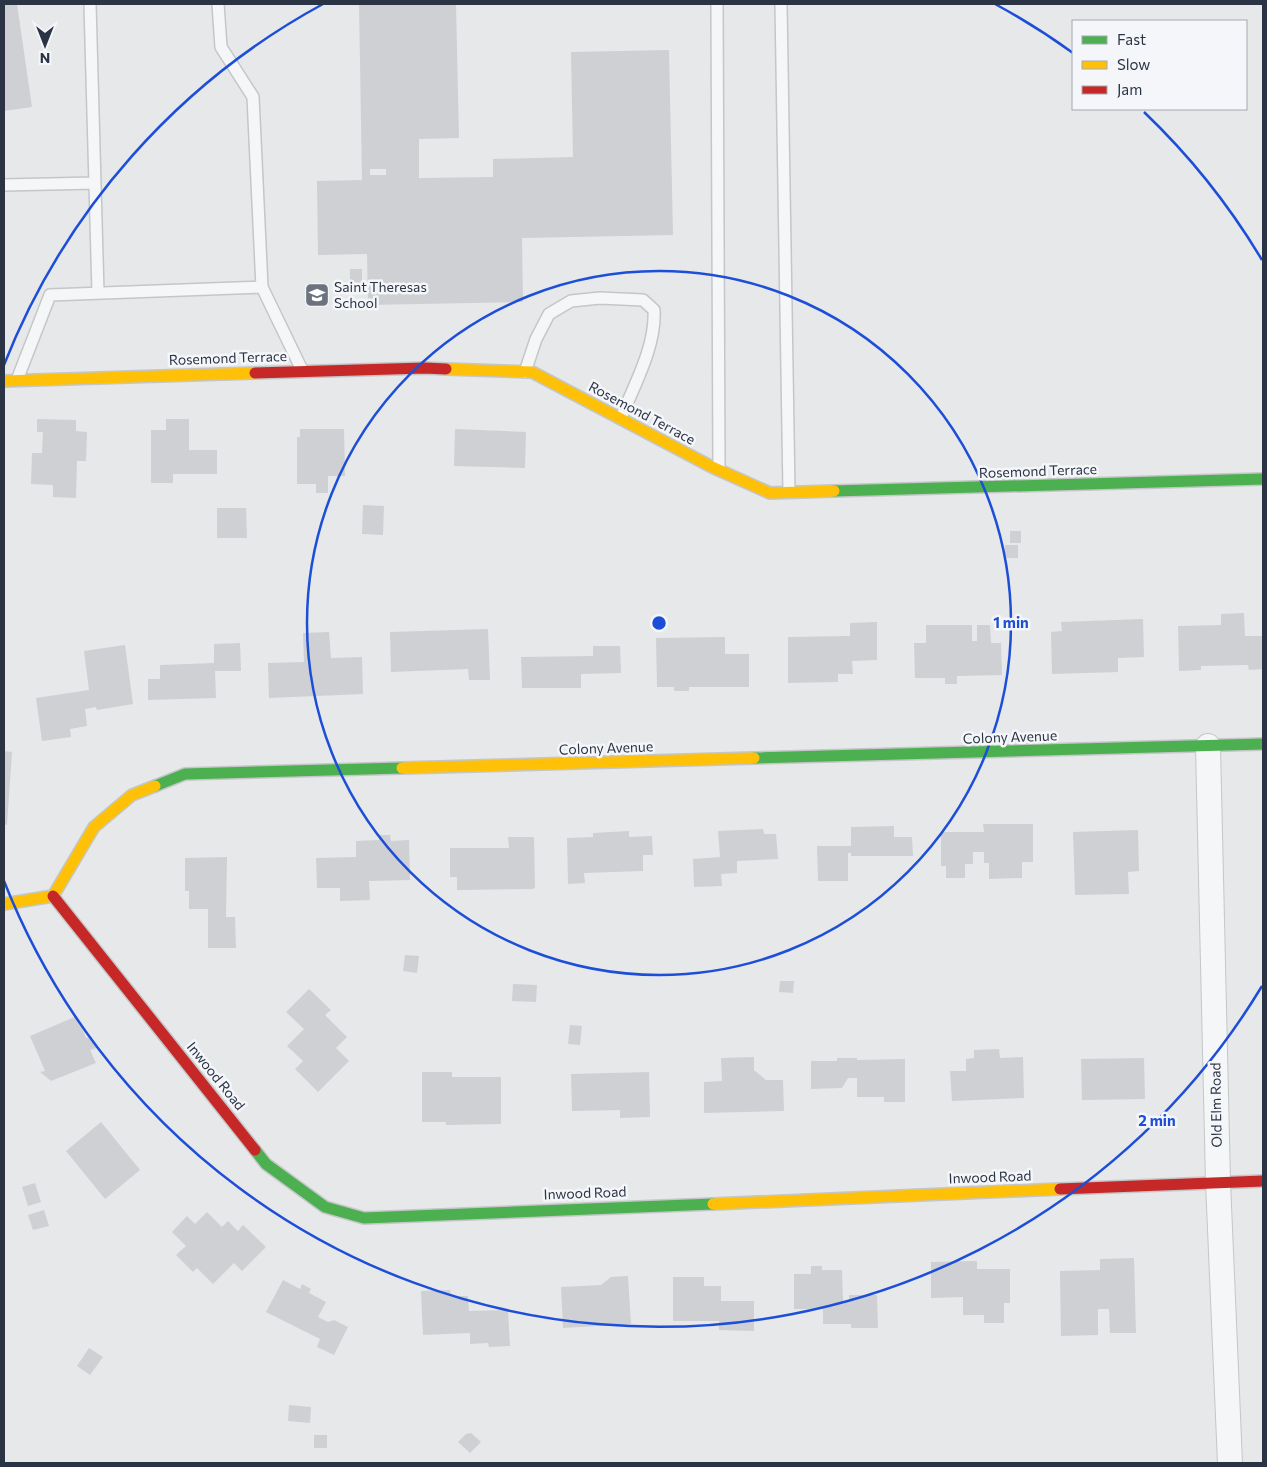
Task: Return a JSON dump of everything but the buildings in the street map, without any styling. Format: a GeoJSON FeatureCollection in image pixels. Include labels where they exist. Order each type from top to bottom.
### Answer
{"type":"FeatureCollection","features":[{"type":"Feature","properties":{"kind":"street","name":"Rosemond Terrace"},"geometry":{"type":"LineString","coordinates":[[4,381],[425,368],[532,372],[719,471],[770,493],[1263,480]]}},
{"type":"Feature","properties":{"kind":"street","name":"Colony Avenue"},"geometry":{"type":"LineString","coordinates":[[53,896],[94,827],[132,795],[185,774],[1263,744]]}},
{"type":"Feature","properties":{"kind":"street","name":"Old Elm Road"},"geometry":{"type":"LineString","coordinates":[[1208,746],[1218,1182],[1230,1463]]}},
{"type":"Feature","properties":{"kind":"street"},"geometry":{"type":"LineString","coordinates":[[4,904],[53,896]]}},
{"type":"Feature","properties":{"kind":"street","name":"Inwood Road"},"geometry":{"type":"LineString","coordinates":[[53,896],[266,1164],[325,1207],[364,1218],[1263,1181]]}},
{"type":"Feature","properties":{"kind":"lane"},"geometry":{"type":"LineString","coordinates":[[90,4],[98,293]]}},
{"type":"Feature","properties":{"kind":"lane"},"geometry":{"type":"LineString","coordinates":[[218,4],[221,48],[253,97],[262,288],[302,371]]}},
{"type":"Feature","properties":{"kind":"lane"},"geometry":{"type":"LineString","coordinates":[[717,4],[719,471]]}},
{"type":"Feature","properties":{"kind":"lane"},"geometry":{"type":"LineString","coordinates":[[781,4],[789,492]]}},
{"type":"Feature","properties":{"kind":"lane"},"geometry":{"type":"LineString","coordinates":[[4,185],[95,183]]}},
{"type":"Feature","properties":{"kind":"lane"},"geometry":{"type":"LineString","coordinates":[[17,380],[50,295],[262,288]]}},
{"type":"Feature","properties":{"kind":"lane"},"geometry":{"type":"LineString","coordinates":[[525,372],[536,339],[549,314],[571,301],[600,298],[643,300],[654,310],[655,324],[645,360],[621,418]]}},
{"type":"Feature","properties":{"kind":"traffic: fast"},"geometry":{"type":"LineString","coordinates":[[834,491],[1263,479]]}},
{"type":"Feature","properties":{"kind":"traffic: fast"},"geometry":{"type":"LineString","coordinates":[[754,758],[1263,744]]}},
{"type":"Feature","properties":{"kind":"traffic: fast"},"geometry":{"type":"LineString","coordinates":[[155,786],[185,774],[402,768]]}},
{"type":"Feature","properties":{"kind":"traffic: fast"},"geometry":{"type":"LineString","coordinates":[[255,1150],[266,1164],[325,1207],[364,1218],[713,1204]]}},
{"type":"Feature","properties":{"kind":"traffic: slow"},"geometry":{"type":"LineString","coordinates":[[446,369],[532,372],[712,467],[770,493],[834,491]]}},
{"type":"Feature","properties":{"kind":"traffic: slow"},"geometry":{"type":"LineString","coordinates":[[4,381],[255,373]]}},
{"type":"Feature","properties":{"kind":"traffic: slow"},"geometry":{"type":"LineString","coordinates":[[402,768],[754,758]]}},
{"type":"Feature","properties":{"kind":"traffic: slow"},"geometry":{"type":"LineString","coordinates":[[4,904],[53,896],[94,827],[132,795],[155,786]]}},
{"type":"Feature","properties":{"kind":"traffic: slow"},"geometry":{"type":"LineString","coordinates":[[713,1204],[1060,1189]]}},
{"type":"Feature","properties":{"kind":"traffic: jam"},"geometry":{"type":"LineString","coordinates":[[255,373],[446,369]]}},
{"type":"Feature","properties":{"kind":"traffic: jam"},"geometry":{"type":"LineString","coordinates":[[53,896],[255,1150]]}},
{"type":"Feature","properties":{"kind":"traffic: jam"},"geometry":{"type":"LineString","coordinates":[[1060,1189],[1263,1181]]}},
{"type":"Feature","properties":{"kind":"place","name":"Saint Theresas School"},"geometry":{"type":"Point","coordinates":[317,295]}}]}
